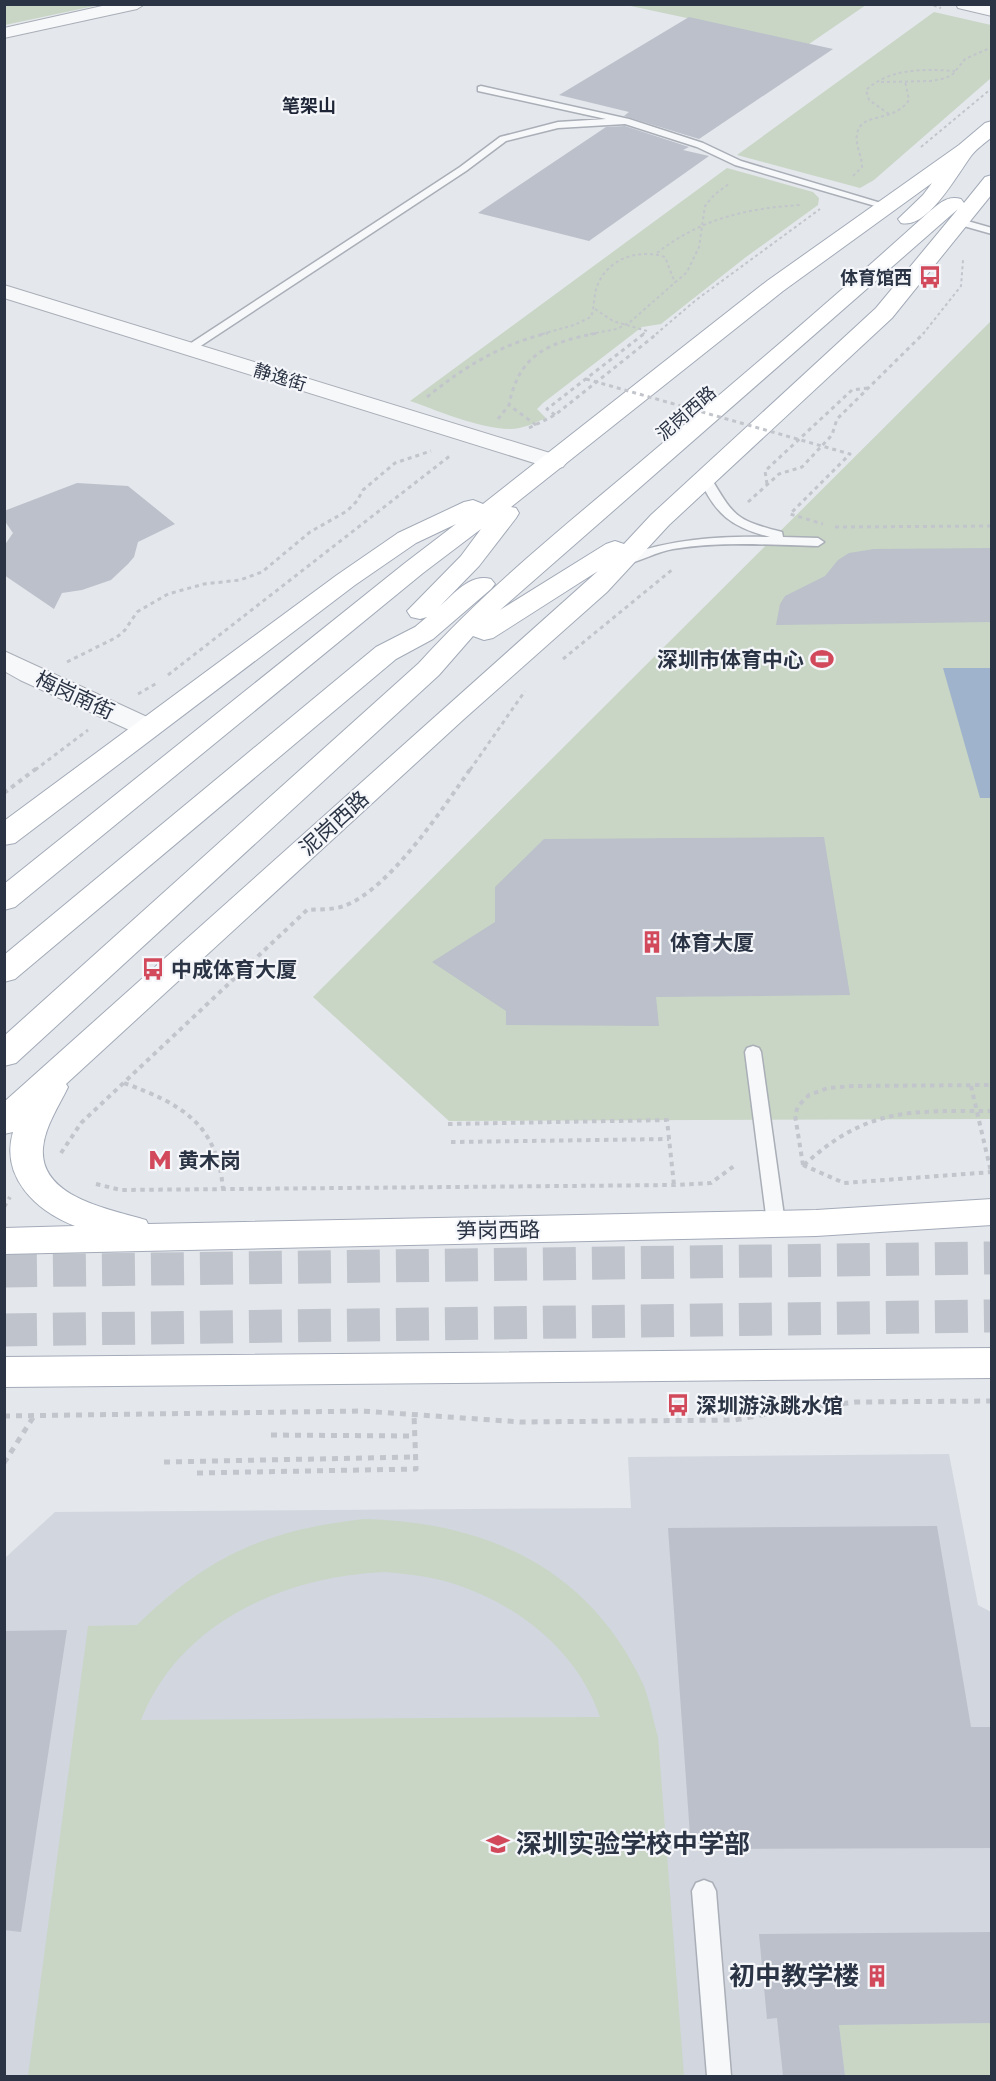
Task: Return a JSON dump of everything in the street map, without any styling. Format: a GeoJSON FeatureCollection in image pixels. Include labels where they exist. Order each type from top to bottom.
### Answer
{"type":"FeatureCollection","features":[{"type":"Feature","properties":{"kind":"main road","name":"泥岗西路"},"geometry":{"type":"LineString","coordinates":[[4,900],[405,576],[545,470],[775,286],[966,149],[992,127]]}},
{"type":"Feature","properties":{"kind":"main road","name":"泥岗西路"},"geometry":{"type":"LineString","coordinates":[[4,972],[386,653],[433,625],[648,446],[930,199],[966,149]]}},
{"type":"Feature","properties":{"kind":"main road","name":"泥岗西路"},"geometry":{"type":"LineString","coordinates":[[4,1122],[454,713],[598,586],[660,520],[884,313],[992,180]]}},
{"type":"Feature","properties":{"kind":"main road","name":"泥岗西路"},"geometry":{"type":"LineString","coordinates":[[4,1054],[429,669],[468,625],[569,535],[841,303],[937,215],[992,180]]}},
{"type":"Feature","properties":{"kind":"main road","name":"泥岗西路"},"geometry":{"type":"LineString","coordinates":[[386,653],[405,626],[470,561],[545,470]]}},
{"type":"Feature","properties":{"kind":"main road"},"geometry":{"type":"LineString","coordinates":[[4,836],[283,625],[407,538],[545,470]]}},
{"type":"Feature","properties":{"kind":"main road","name":"泥岗西路"},"geometry":{"type":"LineString","coordinates":[[429,669],[660,520]]}},
{"type":"Feature","properties":{"kind":"main road"},"geometry":{"type":"LineString","coordinates":[[57,1075],[35,1122],[26,1148],[28,1164],[36,1184],[53,1200],[74,1212],[172,1239]]}},
{"type":"Feature","properties":{"kind":"main road","name":"笋岗西路"},"geometry":{"type":"LineString","coordinates":[[4,1241],[172,1239],[776,1223],[992,1212]]}},
{"type":"Feature","properties":{"kind":"main road"},"geometry":{"type":"LineString","coordinates":[[4,1372],[992,1363]]}},
{"type":"Feature","properties":{"kind":"street"},"geometry":{"type":"LineString","coordinates":[[4,33],[137,4]]}},
{"type":"Feature","properties":{"kind":"street"},"geometry":{"type":"LineString","coordinates":[[964,4],[992,11]]}},
{"type":"Feature","properties":{"kind":"street","name":"静逸街"},"geometry":{"type":"LineString","coordinates":[[4,291],[189,349],[545,470]]}},
{"type":"Feature","properties":{"kind":"street","name":"梅岗南街"},"geometry":{"type":"LineString","coordinates":[[4,659],[30,675],[148,728]]}},
{"type":"Feature","properties":{"kind":"lane"},"geometry":{"type":"LineString","coordinates":[[481,89],[626,121],[700,145],[738,164],[886,206]]}},
{"type":"Feature","properties":{"kind":"lane"},"geometry":{"type":"LineString","coordinates":[[189,349],[463,169],[503,139],[558,125],[626,121]]}},
{"type":"Feature","properties":{"kind":"lane"},"geometry":{"type":"LineString","coordinates":[[957,221],[992,231]]}},
{"type":"Feature","properties":{"kind":"lane"},"geometry":{"type":"LineString","coordinates":[[619,564],[643,552],[674,544],[818,542],[788,538],[741,525],[715,500],[705,478]]}},
{"type":"Feature","properties":{"kind":"lane"},"geometry":{"type":"LineString","coordinates":[[753,1052],[776,1223]]}},
{"type":"Feature","properties":{"kind":"lane"},"geometry":{"type":"LineString","coordinates":[[704,1891],[719,2076]]}},
{"type":"Feature","properties":{"kind":"path"},"geometry":{"type":"LineString","coordinates":[[877,82],[939,80],[950,76],[965,59],[992,47]]}},
{"type":"Feature","properties":{"kind":"path"},"geometry":{"type":"LineString","coordinates":[[890,115],[869,100],[867,95],[869,86],[896,74],[916,70],[955,70]]}},
{"type":"Feature","properties":{"kind":"path"},"geometry":{"type":"LineString","coordinates":[[852,177],[862,167],[863,160],[856,143],[857,128],[860,123],[900,111],[909,100],[905,81]]}},
{"type":"Feature","properties":{"kind":"path"},"geometry":{"type":"LineString","coordinates":[[917,151],[992,88]]}},
{"type":"Feature","properties":{"kind":"path"},"geometry":{"type":"LineString","coordinates":[[536,426],[525,415],[509,405],[514,382],[532,356],[570,338],[625,325],[675,283],[691,267],[699,249],[704,206],[736,177]]}},
{"type":"Feature","properties":{"kind":"path"},"geometry":{"type":"LineString","coordinates":[[657,253],[676,237],[703,223],[764,208],[808,205]]}},
{"type":"Feature","properties":{"kind":"path"},"geometry":{"type":"LineString","coordinates":[[527,428],[536,426],[555,415],[696,300],[824,206],[815,206]]}},
{"type":"Feature","properties":{"kind":"path"},"geometry":{"type":"LineString","coordinates":[[423,401],[470,366],[518,340],[563,330],[591,317],[595,309],[597,286],[611,266],[630,254],[657,253],[665,257],[675,283]]}},
{"type":"Feature","properties":{"kind":"path"},"geometry":{"type":"LineString","coordinates":[[741,509],[779,474],[802,467],[832,435],[837,419],[927,330],[961,286],[964,257]]}},
{"type":"Feature","properties":{"kind":"path"},"geometry":{"type":"LineString","coordinates":[[595,309],[602,316],[625,325],[645,332],[657,333]]}},
{"type":"Feature","properties":{"kind":"path"},"geometry":{"type":"LineString","coordinates":[[555,415],[547,409],[645,332]]}},
{"type":"Feature","properties":{"kind":"path"},"geometry":{"type":"LineString","coordinates":[[586,379],[850,454],[790,514],[839,528],[992,526]]}},
{"type":"Feature","properties":{"kind":"path"},"geometry":{"type":"LineString","coordinates":[[767,485],[765,471],[797,439],[852,390],[869,387]]}},
{"type":"Feature","properties":{"kind":"path"},"geometry":{"type":"LineString","coordinates":[[60,665],[117,637],[125,630],[137,612],[168,594],[204,584],[250,578],[262,572],[303,537],[325,522],[348,511],[363,490],[395,463],[440,448]]}},
{"type":"Feature","properties":{"kind":"path"},"geometry":{"type":"LineString","coordinates":[[136,696],[156,684],[453,454]]}},
{"type":"Feature","properties":{"kind":"path"},"geometry":{"type":"LineString","coordinates":[[556,664],[678,565]]}},
{"type":"Feature","properties":{"kind":"path"},"geometry":{"type":"LineString","coordinates":[[59,1155],[81,1123],[307,910],[345,906],[374,889],[453,794],[529,686]]}},
{"type":"Feature","properties":{"kind":"path"},"geometry":{"type":"LineString","coordinates":[[4,793],[96,724]]}},
{"type":"Feature","properties":{"kind":"path"},"geometry":{"type":"LineString","coordinates":[[124,1083],[148,1092],[193,1117],[218,1158],[223,1189]]}},
{"type":"Feature","properties":{"kind":"path"},"geometry":{"type":"LineString","coordinates":[[803,1165],[795,1116],[798,1106],[809,1095],[828,1088],[844,1087],[992,1085]]}},
{"type":"Feature","properties":{"kind":"path"},"geometry":{"type":"LineString","coordinates":[[803,1165],[844,1183],[991,1172],[971,1086]]}},
{"type":"Feature","properties":{"kind":"path"},"geometry":{"type":"LineString","coordinates":[[803,1165],[832,1138],[878,1118],[903,1112],[992,1111]]}},
{"type":"Feature","properties":{"kind":"path"},"geometry":{"type":"LineString","coordinates":[[447,1124],[668,1120],[674,1185]]}},
{"type":"Feature","properties":{"kind":"path"},"geometry":{"type":"LineString","coordinates":[[983,1137],[992,1137]]}},
{"type":"Feature","properties":{"kind":"path"},"geometry":{"type":"LineString","coordinates":[[451,1142],[669,1139]]}},
{"type":"Feature","properties":{"kind":"path"},"geometry":{"type":"LineString","coordinates":[[90,1182],[121,1190],[674,1185],[711,1184],[734,1166]]}},
{"type":"Feature","properties":{"kind":"path"},"geometry":{"type":"LineString","coordinates":[[4,1416],[362,1411],[521,1422],[723,1420],[856,1402],[992,1401]]}},
{"type":"Feature","properties":{"kind":"path"},"geometry":{"type":"LineString","coordinates":[[197,1473],[416,1469],[414,1414]]}},
{"type":"Feature","properties":{"kind":"path"},"geometry":{"type":"LineString","coordinates":[[4,1463],[34,1415]]}},
{"type":"Feature","properties":{"kind":"path"},"geometry":{"type":"LineString","coordinates":[[271,1435],[415,1436]]}},
{"type":"Feature","properties":{"kind":"path"},"geometry":{"type":"LineString","coordinates":[[165,1462],[415,1457]]}},
{"type":"Feature","properties":{"kind":"shaded area","name":"深圳实验学校中学部"},"geometry":{"type":"Polygon","coordinates":[[[949,1454],[978,1605],[991,1612],[991,2076],[5,2076],[5,1558],[55,1512],[631,1508],[628,1457],[949,1454]]]}},
{"type":"Feature","properties":{"kind":"green space"},"geometry":{"type":"Polygon","coordinates":[[[5,4],[99,4],[99,5],[5,25],[5,4]]]}},
{"type":"Feature","properties":{"kind":"green space"},"geometry":{"type":"Polygon","coordinates":[[[626,5],[866,5],[809,44],[626,5]]]}},
{"type":"Feature","properties":{"kind":"green space"},"geometry":{"type":"Polygon","coordinates":[[[934,12],[991,25],[991,78],[874,180],[860,188],[737,155],[934,12]]]}},
{"type":"Feature","properties":{"kind":"green space"},"geometry":{"type":"Polygon","coordinates":[[[727,168],[813,192],[819,198],[818,205],[746,257],[661,324],[642,327],[543,403],[537,409],[546,418],[519,428],[498,428],[460,419],[410,401],[727,168]]]}},
{"type":"Feature","properties":{"kind":"green space","name":"深圳市体育中心"},"geometry":{"type":"Polygon","coordinates":[[[991,321],[991,1119],[449,1121],[313,997],[991,321]]]}},
{"type":"Feature","properties":{"kind":"green space"},"geometry":{"type":"Polygon","coordinates":[[[364,1519],[409,1522],[452,1530],[492,1542],[529,1559],[563,1582],[594,1610],[621,1644],[643,1684],[658,1737],[684,2076],[28,2076],[88,1626],[137,1625],[189,1581],[240,1550],[297,1530],[364,1519]],[[385,1572],[348,1575],[311,1583],[275,1594],[240,1610],[209,1631],[182,1656],[159,1685],[141,1720],[600,1717],[590,1692],[576,1670],[540,1632],[519,1616],[497,1602],[448,1582],[385,1572]]]}},
{"type":"Feature","properties":{"kind":"green space"},"geometry":{"type":"Polygon","coordinates":[[[991,2023],[991,2076],[845,2076],[839,2025],[991,2023]]]}},
{"type":"Feature","properties":{"kind":"water"},"geometry":{"type":"Polygon","coordinates":[[[943,668],[991,668],[991,798],[980,798],[943,668]]]}},
{"type":"Feature","properties":{"kind":"building"},"geometry":{"type":"Polygon","coordinates":[[[689,17],[833,49],[699,139],[624,116],[629,112],[559,95],[689,17]]]}},
{"type":"Feature","properties":{"kind":"building"},"geometry":{"type":"Polygon","coordinates":[[[625,126],[689,147],[683,150],[709,156],[589,241],[478,213],[606,127],[625,126]]]}},
{"type":"Feature","properties":{"kind":"building"},"geometry":{"type":"Polygon","coordinates":[[[77,483],[128,486],[175,524],[138,542],[134,557],[111,580],[82,590],[62,593],[54,609],[4,575],[4,546],[13,533],[4,520],[4,511],[77,483]]]}},
{"type":"Feature","properties":{"kind":"building"},"geometry":{"type":"Polygon","coordinates":[[[992,548],[992,622],[776,625],[780,604],[785,596],[825,576],[838,560],[849,553],[874,549],[992,548]]]}},
{"type":"Feature","properties":{"kind":"building","name":"体育大厦"},"geometry":{"type":"Polygon","coordinates":[[[824,837],[850,995],[656,997],[659,1026],[506,1025],[506,1011],[432,962],[495,922],[495,887],[544,839],[824,837]]]}},
{"type":"Feature","properties":{"kind":"building"},"geometry":{"type":"Polygon","coordinates":[[[937,1526],[971,1727],[992,1727],[992,1848],[691,1849],[668,1528],[937,1526]]]}},
{"type":"Feature","properties":{"kind":"building"},"geometry":{"type":"Polygon","coordinates":[[[67,1630],[21,1932],[4,1930],[4,1631],[67,1630]]]}},
{"type":"Feature","properties":{"kind":"building","name":"初中教学楼"},"geometry":{"type":"Polygon","coordinates":[[[992,1932],[992,2023],[839,2025],[845,2076],[783,2076],[777,2018],[767,2019],[759,1934],[992,1932]]]}},
{"type":"Feature","properties":{"kind":"tunnel"},"geometry":{"type":"LineString","coordinates":[[4,1271],[992,1258]]}},
{"type":"Feature","properties":{"kind":"tunnel"},"geometry":{"type":"LineString","coordinates":[[4,1330],[992,1316]]}},
{"type":"Feature","properties":{"kind":"place","name":"体育馆西"},"geometry":{"type":"Point","coordinates":[930,277]}},
{"type":"Feature","properties":{"kind":"place","name":"深圳市体育中心"},"geometry":{"type":"Point","coordinates":[822,659]}},
{"type":"Feature","properties":{"kind":"place","name":"体育大厦"},"geometry":{"type":"Point","coordinates":[652,942]}},
{"type":"Feature","properties":{"kind":"place","name":"中成体育大厦"},"geometry":{"type":"Point","coordinates":[153,969]}},
{"type":"Feature","properties":{"kind":"place","name":"黄木岗"},"geometry":{"type":"Point","coordinates":[160,1160]}},
{"type":"Feature","properties":{"kind":"place","name":"深圳游泳跳水馆"},"geometry":{"type":"Point","coordinates":[678,1405]}},
{"type":"Feature","properties":{"kind":"place","name":"深圳实验学校中学部"},"geometry":{"type":"Point","coordinates":[498,1844]}},
{"type":"Feature","properties":{"kind":"place","name":"初中教学楼"},"geometry":{"type":"Point","coordinates":[877,1976]}},
{"type":"Feature","properties":{"kind":"district","name":"笔架山"},"geometry":{"type":"Point","coordinates":[309,105]}}]}
